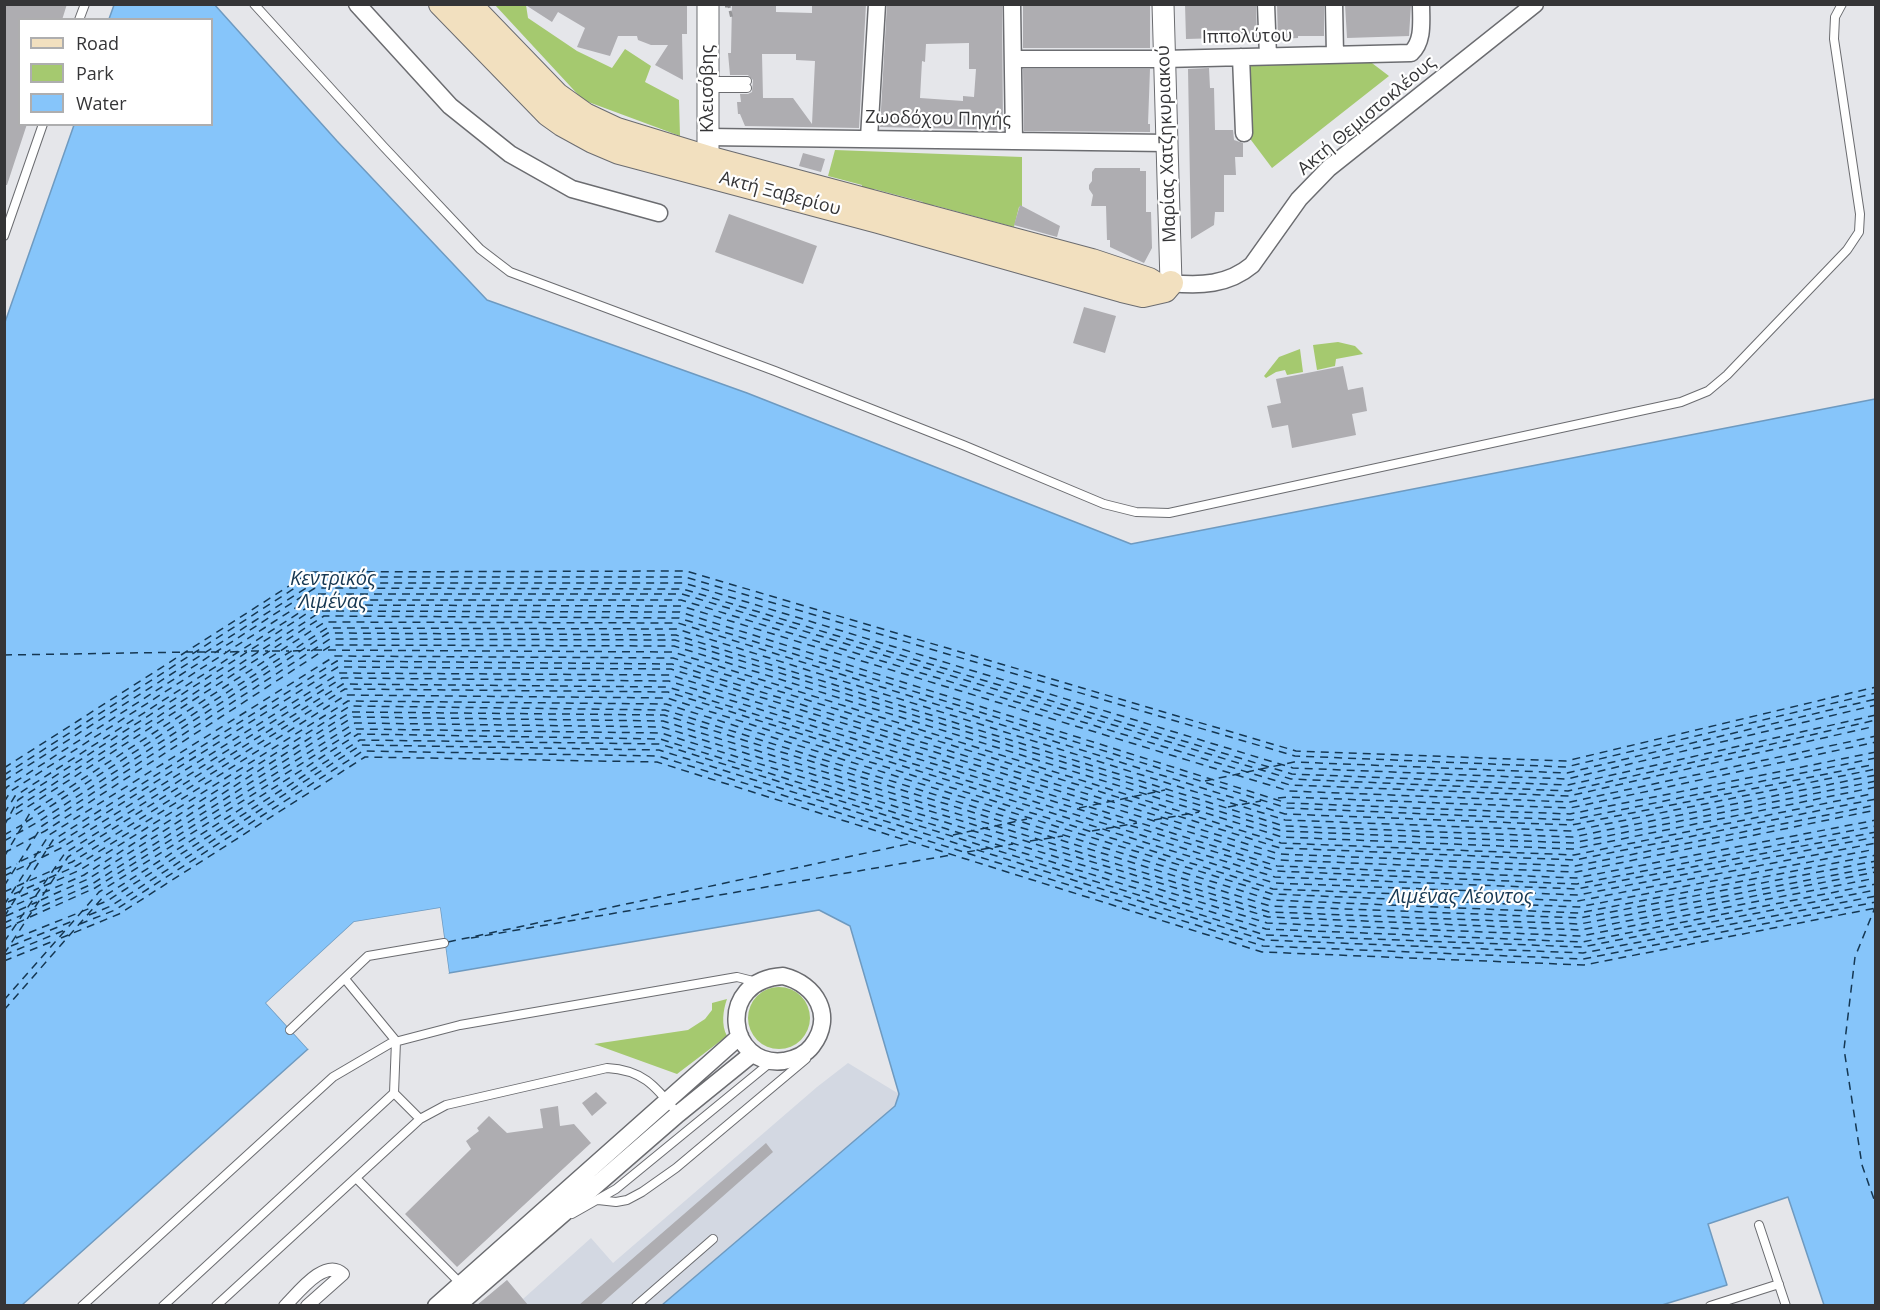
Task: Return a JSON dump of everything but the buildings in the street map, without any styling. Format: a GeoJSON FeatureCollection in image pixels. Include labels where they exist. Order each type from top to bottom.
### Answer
{"type":"FeatureCollection","features":[{"type":"Feature","properties":{"kind":"main road","name":"Ακτή Ξαβερίου"},"geometry":{"type":"LineString","coordinates":[[441,4],[533,100],[562,124],[619,152],[707,156]]}},
{"type":"Feature","properties":{"kind":"main road","name":"Ακτή Ξαβερίου"},"geometry":{"type":"LineString","coordinates":[[469,4],[557,95],[585,115],[617,130],[1092,261],[1168,287]]}},
{"type":"Feature","properties":{"kind":"street"},"geometry":{"type":"LineString","coordinates":[[357,4],[450,106],[510,154],[572,189],[659,213]]}},
{"type":"Feature","properties":{"kind":"street"},"geometry":{"type":"LineString","coordinates":[[869,138],[877,4]]}},
{"type":"Feature","properties":{"kind":"street"},"geometry":{"type":"LineString","coordinates":[[1012,4],[1014,140]]}},
{"type":"Feature","properties":{"kind":"street","name":"Μαρίας Χατζηκυριακού"},"geometry":{"type":"LineString","coordinates":[[1163,4],[1168,287]]}},
{"type":"Feature","properties":{"kind":"street"},"geometry":{"type":"LineString","coordinates":[[1266,4],[1268,56]]}},
{"type":"Feature","properties":{"kind":"street"},"geometry":{"type":"LineString","coordinates":[[1334,4],[1335,55]]}},
{"type":"Feature","properties":{"kind":"street","name":"Ιππολύτου"},"geometry":{"type":"LineString","coordinates":[[1013,59],[1164,59],[1411,53],[1417,48],[1420,40],[1421,4]]}},
{"type":"Feature","properties":{"kind":"street","name":"Ακτή Θεμιστοκλέους"},"geometry":{"type":"LineString","coordinates":[[1168,287],[1204,285],[1230,279],[1252,266],[1299,199],[1329,168],[1535,4]]}},
{"type":"Feature","properties":{"kind":"street","name":"Κλεισόβης"},"geometry":{"type":"LineString","coordinates":[[707,156],[708,85],[722,5]]}},
{"type":"Feature","properties":{"kind":"street"},"geometry":{"type":"LineString","coordinates":[[1241,57],[1244,133]]}},
{"type":"Feature","properties":{"kind":"street","name":"Ζωοδόχου Πηγής"},"geometry":{"type":"LineString","coordinates":[[707,156],[869,138],[1167,142]]}},
{"type":"Feature","properties":{"kind":"street"},"geometry":{"type":"LineString","coordinates":[[783,976],[796,979],[807,986],[817,998],[822,1010],[822,1023],[818,1037],[810,1049],[796,1058],[772,1061],[752,1054],[740,1036],[736,1019],[739,1003],[745,992],[757,982],[770,977],[783,976]]}},
{"type":"Feature","properties":{"kind":"street"},"geometry":{"type":"LineString","coordinates":[[436,1305],[740,1036]]}},
{"type":"Feature","properties":{"kind":"street"},"geometry":{"type":"LineString","coordinates":[[457,1305],[678,1114],[752,1054]]}},
{"type":"Feature","properties":{"kind":"street"},"geometry":{"type":"LineString","coordinates":[[285,1305],[321,1271],[334,1269],[343,1274],[307,1305]]}},
{"type":"Feature","properties":{"kind":"lane"},"geometry":{"type":"LineString","coordinates":[[254,4],[375,138],[480,249],[510,272],[775,371],[963,445],[1086,497],[1120,509],[1153,514],[1177,511],[1670,404],[1697,397],[1708,391],[1727,375],[1847,250],[1858,232],[1860,214],[1834,39],[1835,17],[1842,4]]}},
{"type":"Feature","properties":{"kind":"lane"},"geometry":{"type":"LineString","coordinates":[[708,85],[747,84]]}},
{"type":"Feature","properties":{"kind":"lane"},"geometry":{"type":"LineString","coordinates":[[4,236],[42,126]]}},
{"type":"Feature","properties":{"kind":"lane"},"geometry":{"type":"LineString","coordinates":[[290,1030],[368,956],[444,943]]}},
{"type":"Feature","properties":{"kind":"lane"},"geometry":{"type":"LineString","coordinates":[[82,1305],[333,1077],[396,1041],[460,1025],[737,977],[757,982]]}},
{"type":"Feature","properties":{"kind":"lane"},"geometry":{"type":"LineString","coordinates":[[163,1305],[394,1093],[396,1041],[345,979]]}},
{"type":"Feature","properties":{"kind":"lane"},"geometry":{"type":"LineString","coordinates":[[598,1200],[616,1202],[627,1200],[657,1182],[806,1059],[812,1053],[818,1037]]}},
{"type":"Feature","properties":{"kind":"lane"},"geometry":{"type":"LineString","coordinates":[[552,1223],[616,1190],[772,1061]]}},
{"type":"Feature","properties":{"kind":"lane"},"geometry":{"type":"LineString","coordinates":[[216,1305],[420,1119],[446,1105],[607,1068],[624,1069],[641,1076],[656,1088],[678,1114]]}},
{"type":"Feature","properties":{"kind":"lane"},"geometry":{"type":"LineString","coordinates":[[394,1093],[420,1119]]}},
{"type":"Feature","properties":{"kind":"lane"},"geometry":{"type":"LineString","coordinates":[[356,1178],[461,1284]]}},
{"type":"Feature","properties":{"kind":"lane"},"geometry":{"type":"LineString","coordinates":[[1759,1226],[1786,1305]]}},
{"type":"Feature","properties":{"kind":"lane"},"geometry":{"type":"LineString","coordinates":[[636,1305],[713,1239]]}},
{"type":"Feature","properties":{"kind":"lane"},"geometry":{"type":"LineString","coordinates":[[1710,1305],[1779,1284]]}},
{"type":"Feature","properties":{"kind":"path"},"geometry":{"type":"LineString","coordinates":[[722,5],[731,10],[732,18]]}},
{"type":"Feature","properties":{"kind":"shaded area"},"geometry":{"type":"Polygon","coordinates":[[[848,1063],[899,1094],[895,1106],[662,1305],[477,1306],[507,1280],[523,1299],[591,1238],[613,1263],[817,1087],[848,1063]]]}},
{"type":"Feature","properties":{"kind":"green space"},"geometry":{"type":"Polygon","coordinates":[[[495,5],[526,5],[528,18],[577,51],[612,68],[625,49],[651,66],[645,82],[679,100],[680,136],[583,100],[495,5]]]}},
{"type":"Feature","properties":{"kind":"green space"},"geometry":{"type":"Polygon","coordinates":[[[1364,57],[1389,76],[1272,168],[1248,136],[1246,62],[1364,57]]]}},
{"type":"Feature","properties":{"kind":"green space"},"geometry":{"type":"Polygon","coordinates":[[[835,150],[1022,157],[1022,206],[1019,207],[1014,227],[933,205],[932,207],[923,202],[874,189],[873,191],[862,188],[862,185],[828,176],[835,150]]]}},
{"type":"Feature","properties":{"kind":"green space"},"geometry":{"type":"Polygon","coordinates":[[[1338,342],[1355,346],[1363,354],[1336,359],[1335,366],[1317,370],[1313,345],[1338,342]]]}},
{"type":"Feature","properties":{"kind":"green space"},"geometry":{"type":"Polygon","coordinates":[[[1300,349],[1303,372],[1287,375],[1285,370],[1266,378],[1264,376],[1279,357],[1300,349]]]}},
{"type":"Feature","properties":{"kind":"green space"},"geometry":{"type":"Polygon","coordinates":[[[773,987],[785,987],[801,996],[808,1006],[810,1018],[808,1030],[801,1040],[785,1049],[773,1049],[762,1044],[753,1035],[748,1024],[748,1012],[753,1001],[762,992],[773,987]]]}},
{"type":"Feature","properties":{"kind":"green space"},"geometry":{"type":"Polygon","coordinates":[[[727,999],[723,1018],[727,1036],[677,1074],[594,1044],[688,1030],[705,1019],[712,1010],[712,1003],[727,999]]]}},
{"type":"Feature","properties":{"kind":"water"},"geometry":{"type":"Polygon","coordinates":[[[214,4],[337,141],[487,300],[747,393],[1131,544],[1875,399],[1875,1305],[1824,1305],[1788,1197],[1708,1224],[1727,1285],[1662,1305],[662,1305],[895,1106],[899,1094],[850,926],[819,910],[449,973],[440,908],[354,922],[266,1003],[308,1049],[22,1305],[5,1305],[4,325],[74,126],[213,126],[213,18],[109,18],[114,5],[214,4]]]}},
{"type":"Feature","properties":{"kind":"pier"},"geometry":{"type":"Polygon","coordinates":[[[440,908],[449,973],[446,975],[438,911],[355,925],[270,1004],[310,1048],[308,1049],[266,1003],[354,922],[440,908]]]}},
{"type":"Feature","properties":{"kind":"ferry route"},"geometry":{"type":"LineString","coordinates":[[4,768],[311,572],[686,571],[1296,751],[1566,761],[1876,687]]}},
{"type":"Feature","properties":{"kind":"ferry route"},"geometry":{"type":"LineString","coordinates":[[4,775],[312,577],[685,577],[1295,756],[1566,767],[1876,693]]}},
{"type":"Feature","properties":{"kind":"ferry route"},"geometry":{"type":"LineString","coordinates":[[4,781],[314,583],[684,583],[1293,768],[1567,779],[1876,705]]}},
{"type":"Feature","properties":{"kind":"ferry route"},"geometry":{"type":"LineString","coordinates":[[4,791],[315,588],[683,589],[1292,774],[1568,785],[1876,715]]}},
{"type":"Feature","properties":{"kind":"ferry route"},"geometry":{"type":"LineString","coordinates":[[4,802],[11,791],[317,594],[682,594],[1291,779],[1568,791],[1876,720]]}},
{"type":"Feature","properties":{"kind":"ferry route"},"geometry":{"type":"LineString","coordinates":[[4,814],[15,796],[319,600],[681,600],[1290,785],[1569,796],[1876,726]]}},
{"type":"Feature","properties":{"kind":"ferry route"},"geometry":{"type":"LineString","coordinates":[[4,826],[18,800],[320,605],[681,606],[1289,791],[1570,802],[1876,736]]}},
{"type":"Feature","properties":{"kind":"ferry route"},"geometry":{"type":"LineString","coordinates":[[16,808],[322,611],[680,612],[1287,803],[1570,814],[1876,752]]}},
{"type":"Feature","properties":{"kind":"ferry route"},"geometry":{"type":"LineString","coordinates":[[4,822],[324,616],[679,618],[1287,808],[1571,820],[1876,758]]}},
{"type":"Feature","properties":{"kind":"ferry route"},"geometry":{"type":"LineString","coordinates":[[4,857],[30,813],[325,622],[678,623],[1285,814],[1572,825],[1876,764]]}},
{"type":"Feature","properties":{"kind":"ferry route"},"geometry":{"type":"LineString","coordinates":[[26,822],[327,628],[677,629],[1285,820],[1572,831],[1876,769]]}},
{"type":"Feature","properties":{"kind":"ferry route"},"geometry":{"type":"LineString","coordinates":[[4,841],[38,822],[328,633],[676,635],[1284,826],[1573,837],[1876,775]]}},
{"type":"Feature","properties":{"kind":"ferry route"},"geometry":{"type":"LineString","coordinates":[[4,886],[42,826],[330,639],[675,640],[1282,831],[1573,843],[1876,781]]}},
{"type":"Feature","properties":{"kind":"ferry route"},"geometry":{"type":"LineString","coordinates":[[4,853],[45,831],[332,645],[674,646],[1282,837],[1573,849],[1876,787]]}},
{"type":"Feature","properties":{"kind":"ferry route"},"geometry":{"type":"LineString","coordinates":[[293,651],[310,650]]}},
{"type":"Feature","properties":{"kind":"ferry route"},"geometry":{"type":"LineString","coordinates":[[314,650],[673,652],[1281,843],[1574,855],[1876,793]]}},
{"type":"Feature","properties":{"kind":"ferry route"},"geometry":{"type":"LineString","coordinates":[[230,652],[247,651]]}},
{"type":"Feature","properties":{"kind":"ferry route"},"geometry":{"type":"LineString","coordinates":[[251,651],[268,651]]}},
{"type":"Feature","properties":{"kind":"ferry route"},"geometry":{"type":"LineString","coordinates":[[272,651],[289,651]]}},
{"type":"Feature","properties":{"kind":"ferry route"},"geometry":{"type":"LineString","coordinates":[[4,655],[193,652]]}},
{"type":"Feature","properties":{"kind":"ferry route"},"geometry":{"type":"LineString","coordinates":[[197,652],[226,652]]}},
{"type":"Feature","properties":{"kind":"ferry route"},"geometry":{"type":"LineString","coordinates":[[4,905],[49,835],[335,656],[673,658],[1280,848],[1575,860],[1876,799]]}},
{"type":"Feature","properties":{"kind":"ferry route"},"geometry":{"type":"LineString","coordinates":[[4,917],[53,840],[337,661],[672,664],[1279,854],[1575,866],[1876,805]]}},
{"type":"Feature","properties":{"kind":"ferry route"},"geometry":{"type":"LineString","coordinates":[[21,861],[57,844],[338,667],[671,669],[1278,860],[1576,872],[1876,810]]}},
{"type":"Feature","properties":{"kind":"ferry route"},"geometry":{"type":"LineString","coordinates":[[4,876],[61,848],[340,673],[670,675],[1277,866],[1576,878],[1876,820]]}},
{"type":"Feature","properties":{"kind":"ferry route"},"geometry":{"type":"LineString","coordinates":[[4,942],[65,853],[342,678],[669,681],[1276,871],[1577,884],[1876,826]]}},
{"type":"Feature","properties":{"kind":"ferry route"},"geometry":{"type":"LineString","coordinates":[[4,954],[68,857],[343,684],[668,687],[1275,877],[1577,889],[1876,832]]}},
{"type":"Feature","properties":{"kind":"ferry route"},"geometry":{"type":"LineString","coordinates":[[55,869],[72,862],[345,689],[668,692],[1274,883],[1578,895],[1876,837]]}},
{"type":"Feature","properties":{"kind":"ferry route"},"geometry":{"type":"LineString","coordinates":[[49,878],[76,866],[346,695],[667,698],[1273,889],[1578,901],[1876,843]]}},
{"type":"Feature","properties":{"kind":"ferry route"},"geometry":{"type":"LineString","coordinates":[[1205,781],[1294,762],[1567,773],[1876,699]]}},
{"type":"Feature","properties":{"kind":"ferry route"},"geometry":{"type":"LineString","coordinates":[[44,886],[80,870],[348,701],[666,704],[1272,894],[1579,907],[1876,849]]}},
{"type":"Feature","properties":{"kind":"ferry route"},"geometry":{"type":"LineString","coordinates":[[4,910],[84,875],[350,706],[665,710],[1271,900],[1579,913],[1876,855]]}},
{"type":"Feature","properties":{"kind":"ferry route"},"geometry":{"type":"LineString","coordinates":[[41,900],[88,879],[351,712],[664,715],[1270,906],[1580,918],[1876,861]]}},
{"type":"Feature","properties":{"kind":"ferry route"},"geometry":{"type":"LineString","coordinates":[[4,923],[92,884],[353,717],[663,721],[1269,912],[1580,924],[1876,867]]}},
{"type":"Feature","properties":{"kind":"ferry route"},"geometry":{"type":"LineString","coordinates":[[30,917],[95,888],[355,723],[662,727],[1268,917],[1581,930],[1876,872]]}},
{"type":"Feature","properties":{"kind":"ferry route"},"geometry":{"type":"LineString","coordinates":[[4,1000],[99,892],[356,729],[661,733],[1267,923],[1581,936],[1876,878]]}},
{"type":"Feature","properties":{"kind":"ferry route"},"geometry":{"type":"LineString","coordinates":[[4,1010],[103,897],[358,734],[660,739],[1266,929],[1582,942],[1876,884]]}},
{"type":"Feature","properties":{"kind":"ferry route"},"geometry":{"type":"LineString","coordinates":[[97,905],[107,901],[360,740],[660,744],[1265,935],[1582,947],[1876,890]]}},
{"type":"Feature","properties":{"kind":"ferry route"},"geometry":{"type":"LineString","coordinates":[[1278,798],[1570,808],[1876,742]]}},
{"type":"Feature","properties":{"kind":"ferry route"},"geometry":{"type":"LineString","coordinates":[[89,915],[111,906],[361,745],[659,750],[1264,940],[1583,953],[1876,896]]}},
{"type":"Feature","properties":{"kind":"ferry route"},"geometry":{"type":"LineString","coordinates":[[80,924],[115,910],[363,751],[658,756],[1263,946],[1583,959],[1876,902]]}},
{"type":"Feature","properties":{"kind":"ferry route"},"geometry":{"type":"LineString","coordinates":[[61,938],[119,914],[365,757],[657,762],[1262,952],[1584,965],[1876,908]]}},
{"type":"Feature","properties":{"kind":"ferry route"},"geometry":{"type":"LineString","coordinates":[[1079,808],[1165,790]]}},
{"type":"Feature","properties":{"kind":"ferry route"},"geometry":{"type":"LineString","coordinates":[[1228,807],[1261,801]]}},
{"type":"Feature","properties":{"kind":"ferry route"},"geometry":{"type":"LineString","coordinates":[[1154,820],[1199,812]]}},
{"type":"Feature","properties":{"kind":"ferry route"},"geometry":{"type":"LineString","coordinates":[[953,835],[1027,819]]}},
{"type":"Feature","properties":{"kind":"ferry route"},"geometry":{"type":"LineString","coordinates":[[1092,831],[1137,823]]}},
{"type":"Feature","properties":{"kind":"ferry route"},"geometry":{"type":"LineString","coordinates":[[4,835],[22,825]]}},
{"type":"Feature","properties":{"kind":"ferry route"},"geometry":{"type":"LineString","coordinates":[[1030,841],[1063,836]]}},
{"type":"Feature","properties":{"kind":"ferry route"},"geometry":{"type":"LineString","coordinates":[[448,942],[913,843]]}},
{"type":"Feature","properties":{"kind":"ferry route"},"geometry":{"type":"LineString","coordinates":[[967,852],[1013,844]]}},
{"type":"Feature","properties":{"kind":"ferry route"},"geometry":{"type":"LineString","coordinates":[[471,938],[951,855]]}},
{"type":"Feature","properties":{"kind":"ferry route"},"geometry":{"type":"LineString","coordinates":[[4,870],[17,864]]}},
{"type":"Feature","properties":{"kind":"ferry route"},"geometry":{"type":"LineString","coordinates":[[4,892],[51,871]]}},
{"type":"Feature","properties":{"kind":"ferry route"},"geometry":{"type":"LineString","coordinates":[[14,894],[45,880]]}},
{"type":"Feature","properties":{"kind":"ferry route"},"geometry":{"type":"LineString","coordinates":[[8,902],[39,888]]}},
{"type":"Feature","properties":{"kind":"ferry route"},"geometry":{"type":"LineString","coordinates":[[6,916],[37,902]]}},
{"type":"Feature","properties":{"kind":"ferry route"},"geometry":{"type":"LineString","coordinates":[[1876,905],[1855,957],[1844,1049],[1862,1165],[1876,1205]]}},
{"type":"Feature","properties":{"kind":"ferry route"},"geometry":{"type":"LineString","coordinates":[[16,938],[93,907]]}},
{"type":"Feature","properties":{"kind":"ferry route"},"geometry":{"type":"LineString","coordinates":[[4,929],[26,919]]}},
{"type":"Feature","properties":{"kind":"ferry route"},"geometry":{"type":"LineString","coordinates":[[11,946],[73,921]]}},
{"type":"Feature","properties":{"kind":"ferry route"},"geometry":{"type":"LineString","coordinates":[[4,955],[65,930]]}},
{"type":"Feature","properties":{"kind":"ferry route"},"geometry":{"type":"LineString","coordinates":[[4,961],[56,940]]}},
{"type":"Feature","properties":{"kind":"water label","name":"Κεντρικός Λιμένας"},"geometry":{"type":"Point","coordinates":[333,590]}},
{"type":"Feature","properties":{"kind":"water label","name":"Λιμένας Λέοντος"},"geometry":{"type":"Point","coordinates":[1461,897]}}]}
